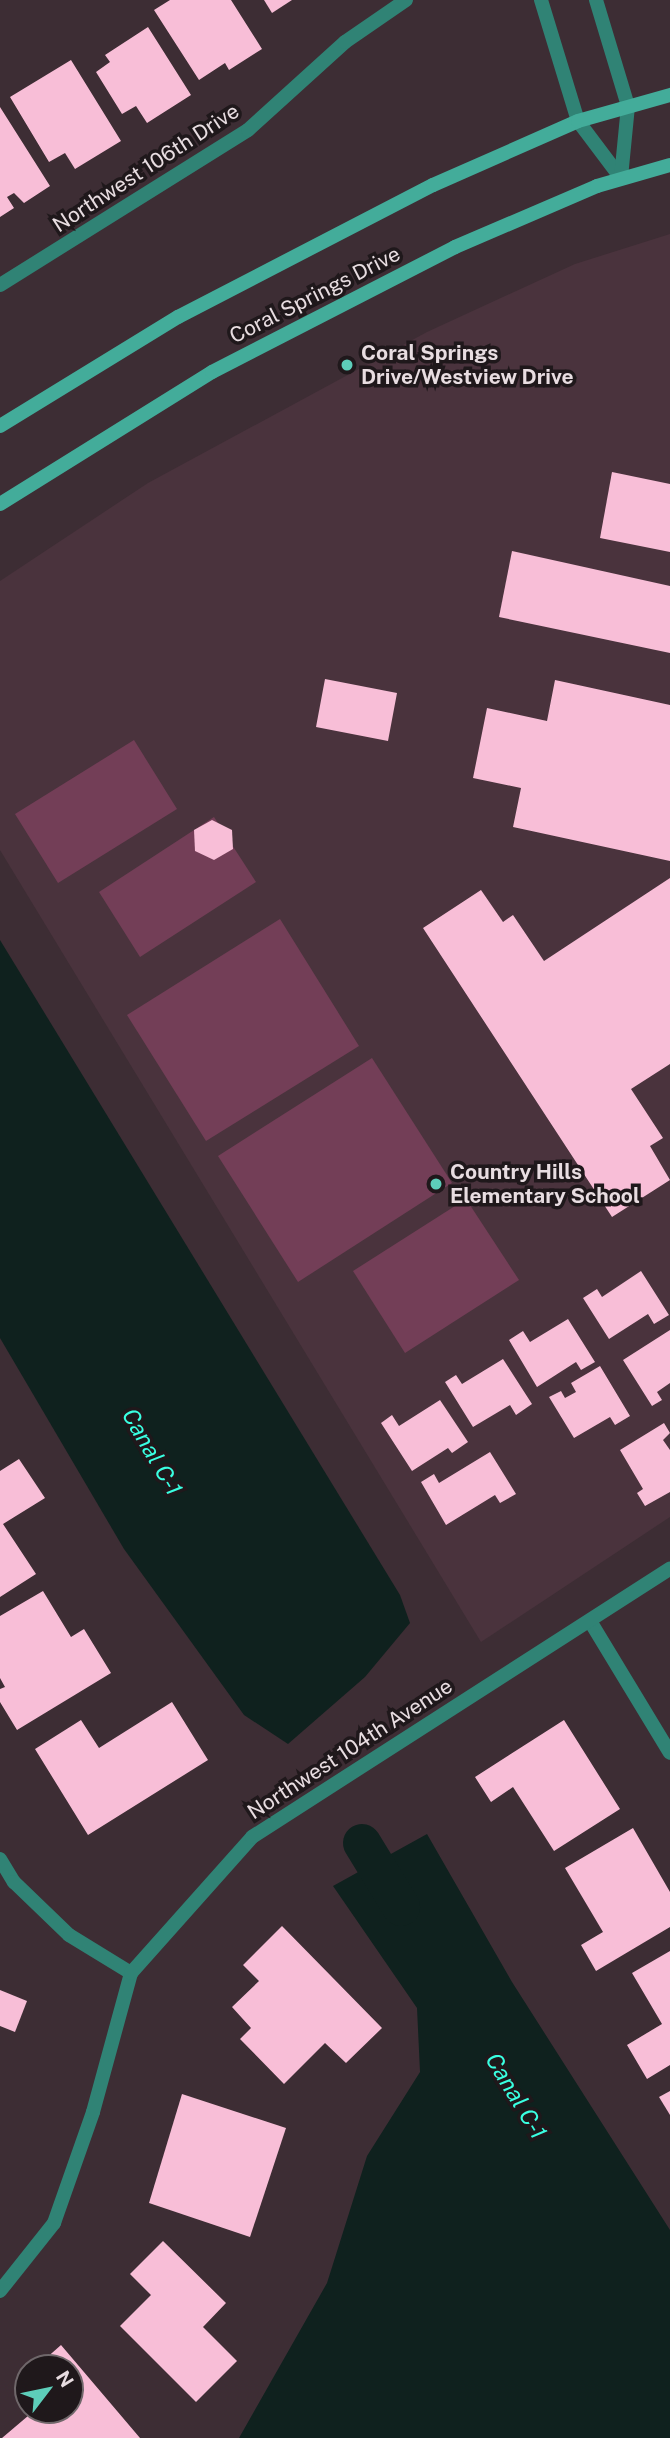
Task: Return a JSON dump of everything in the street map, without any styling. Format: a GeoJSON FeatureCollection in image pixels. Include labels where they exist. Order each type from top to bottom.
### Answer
{"type":"FeatureCollection","features":[{"type":"Feature","properties":{"kind":"main road","name":"Coral Springs Drive"},"geometry":{"type":"LineString","coordinates":[[0,426],[178,317],[433,185],[578,121],[670,95]]}},
{"type":"Feature","properties":{"kind":"main road","name":"Coral Springs Drive"},"geometry":{"type":"LineString","coordinates":[[0,504],[212,372],[455,247],[621,178],[670,164]]}},
{"type":"Feature","properties":{"kind":"street","name":"Northwest 106th Drive"},"geometry":{"type":"LineString","coordinates":[[0,285],[248,130],[345,42],[406,0]]}},
{"type":"Feature","properties":{"kind":"street"},"geometry":{"type":"LineString","coordinates":[[541,0],[578,121],[621,178]]}},
{"type":"Feature","properties":{"kind":"street"},"geometry":{"type":"LineString","coordinates":[[596,0],[628,106],[621,178]]}},
{"type":"Feature","properties":{"kind":"street","name":"Northwest 104th Avenue"},"geometry":{"type":"LineString","coordinates":[[0,2291],[54,2223],[93,2112],[131,1973],[252,1837],[670,1569]]}},
{"type":"Feature","properties":{"kind":"street"},"geometry":{"type":"LineString","coordinates":[[590,1620],[670,1753]]}},
{"type":"Feature","properties":{"kind":"street"},"geometry":{"type":"LineString","coordinates":[[0,1859],[14,1882],[69,1935],[131,1973]]}},
{"type":"Feature","properties":{"kind":"shaded area","name":"Country Hills Elementary School"},"geometry":{"type":"Polygon","coordinates":[[[670,234],[670,1517],[481,1642],[0,850],[0,581],[148,483],[427,332],[575,264],[670,234]]]}},
{"type":"Feature","properties":{"kind":"shaded area"},"geometry":{"type":"Polygon","coordinates":[[[134,740],[177,809],[58,883],[15,814],[134,740]]]}},
{"type":"Feature","properties":{"kind":"shaded area"},"geometry":{"type":"Polygon","coordinates":[[[214,817],[256,882],[140,957],[99,892],[214,817]]]}},
{"type":"Feature","properties":{"kind":"shaded area"},"geometry":{"type":"Polygon","coordinates":[[[280,919],[359,1046],[206,1141],[127,1015],[280,919]]]}},
{"type":"Feature","properties":{"kind":"shaded area"},"geometry":{"type":"Polygon","coordinates":[[[372,1058],[452,1183],[298,1282],[218,1156],[372,1058]]]}},
{"type":"Feature","properties":{"kind":"shaded area"},"geometry":{"type":"Polygon","coordinates":[[[466,1199],[519,1280],[405,1353],[353,1271],[466,1199]]]}},
{"type":"Feature","properties":{"kind":"water"},"geometry":{"type":"Polygon","coordinates":[[[0,940],[400,1595],[410,1623],[365,1677],[288,1744],[244,1715],[124,1549],[0,1338],[0,940]]]}},
{"type":"Feature","properties":{"kind":"water"},"geometry":{"type":"Polygon","coordinates":[[[427,1834],[512,1982],[670,2230],[670,2438],[239,2438],[327,2283],[367,2156],[420,2072],[417,2008],[333,1886],[427,1834]]]}},
{"type":"Feature","properties":{"kind":"building"},"geometry":{"type":"Polygon","coordinates":[[[170,0],[231,0],[262,49],[229,70],[225,63],[199,80],[154,10],[170,0]]]}},
{"type":"Feature","properties":{"kind":"building"},"geometry":{"type":"Polygon","coordinates":[[[264,0],[292,0],[272,13],[264,0]]]}},
{"type":"Feature","properties":{"kind":"building"},"geometry":{"type":"Polygon","coordinates":[[[148,27],[191,95],[147,123],[136,106],[122,114],[96,72],[110,62],[105,55],[148,27]]]}},
{"type":"Feature","properties":{"kind":"building"},"geometry":{"type":"Polygon","coordinates":[[[71,60],[121,141],[75,169],[65,153],[49,162],[10,97],[71,60]]]}},
{"type":"Feature","properties":{"kind":"building"},"geometry":{"type":"Polygon","coordinates":[[[0,107],[50,186],[24,203],[14,193],[7,197],[14,208],[0,217],[0,107]]]}},
{"type":"Feature","properties":{"kind":"building"},"geometry":{"type":"Polygon","coordinates":[[[612,472],[670,484],[670,552],[600,538],[612,472]]]}},
{"type":"Feature","properties":{"kind":"building"},"geometry":{"type":"Polygon","coordinates":[[[512,551],[670,586],[670,653],[499,617],[512,551]]]}},
{"type":"Feature","properties":{"kind":"building"},"geometry":{"type":"Polygon","coordinates":[[[325,679],[397,693],[388,741],[316,727],[325,679]]]}},
{"type":"Feature","properties":{"kind":"building"},"geometry":{"type":"Polygon","coordinates":[[[555,680],[670,705],[670,861],[513,827],[521,788],[473,778],[487,708],[547,721],[555,680]]]}},
{"type":"Feature","properties":{"kind":"building"},"geometry":{"type":"Polygon","coordinates":[[[212,820],[232,830],[233,849],[214,860],[195,851],[194,830],[212,820]]]}},
{"type":"Feature","properties":{"kind":"building"},"geometry":{"type":"Polygon","coordinates":[[[670,878],[670,1064],[631,1089],[663,1138],[650,1146],[670,1180],[612,1217],[423,928],[481,890],[503,922],[513,915],[544,961],[670,878]]]}},
{"type":"Feature","properties":{"kind":"building"},"geometry":{"type":"Polygon","coordinates":[[[641,1271],[669,1315],[654,1324],[648,1314],[609,1339],[583,1298],[597,1289],[602,1297],[641,1271]]]}},
{"type":"Feature","properties":{"kind":"building"},"geometry":{"type":"Polygon","coordinates":[[[568,1319],[595,1362],[581,1370],[576,1362],[537,1387],[509,1340],[523,1331],[530,1342],[568,1319]]]}},
{"type":"Feature","properties":{"kind":"building"},"geometry":{"type":"Polygon","coordinates":[[[670,1330],[670,1383],[657,1392],[662,1400],[652,1406],[623,1360],[670,1330]]]}},
{"type":"Feature","properties":{"kind":"building"},"geometry":{"type":"Polygon","coordinates":[[[503,1359],[532,1404],[516,1415],[510,1405],[473,1427],[445,1382],[456,1375],[462,1384],[503,1359]]]}},
{"type":"Feature","properties":{"kind":"building"},"geometry":{"type":"Polygon","coordinates":[[[600,1366],[630,1416],[615,1425],[610,1417],[574,1438],[549,1397],[561,1391],[565,1398],[576,1392],[571,1383],[600,1366]]]}},
{"type":"Feature","properties":{"kind":"building"},"geometry":{"type":"Polygon","coordinates":[[[440,1400],[468,1442],[452,1453],[448,1448],[412,1471],[381,1423],[392,1415],[399,1426],[440,1400]]]}},
{"type":"Feature","properties":{"kind":"building"},"geometry":{"type":"Polygon","coordinates":[[[664,1423],[670,1433],[663,1440],[670,1450],[670,1492],[645,1506],[637,1493],[643,1489],[620,1450],[664,1423]]]}},
{"type":"Feature","properties":{"kind":"building"},"geometry":{"type":"Polygon","coordinates":[[[490,1452],[516,1494],[500,1503],[495,1495],[446,1525],[421,1482],[434,1474],[439,1483],[490,1452]]]}},
{"type":"Feature","properties":{"kind":"building"},"geometry":{"type":"Polygon","coordinates":[[[19,1459],[45,1498],[3,1524],[36,1574],[0,1597],[0,1471],[19,1459]]]}},
{"type":"Feature","properties":{"kind":"building"},"geometry":{"type":"Polygon","coordinates":[[[43,1591],[71,1637],[84,1629],[111,1673],[17,1730],[0,1702],[0,1689],[5,1687],[0,1678],[0,1616],[43,1591]]]}},
{"type":"Feature","properties":{"kind":"building"},"geometry":{"type":"Polygon","coordinates":[[[172,1702],[208,1760],[88,1835],[35,1749],[81,1720],[99,1748],[172,1702]]]}},
{"type":"Feature","properties":{"kind":"building"},"geometry":{"type":"Polygon","coordinates":[[[564,1720],[620,1809],[554,1851],[513,1787],[491,1802],[475,1777],[564,1720]]]}},
{"type":"Feature","properties":{"kind":"building"},"geometry":{"type":"Polygon","coordinates":[[[633,1828],[670,1892],[670,1927],[596,1971],[581,1945],[603,1932],[565,1868],[633,1828]]]}},
{"type":"Feature","properties":{"kind":"building"},"geometry":{"type":"Polygon","coordinates":[[[282,1926],[382,2028],[346,2063],[325,2043],[284,2084],[240,2039],[251,2028],[232,2007],[259,1981],[243,1965],[282,1926]]]}},
{"type":"Feature","properties":{"kind":"building"},"geometry":{"type":"Polygon","coordinates":[[[670,1951],[670,2065],[647,2079],[627,2045],[662,2024],[632,1973],[670,1951]]]}},
{"type":"Feature","properties":{"kind":"building"},"geometry":{"type":"Polygon","coordinates":[[[0,1990],[27,2001],[15,2032],[0,2026],[0,1990]]]}},
{"type":"Feature","properties":{"kind":"building"},"geometry":{"type":"Polygon","coordinates":[[[670,2091],[670,2115],[659,2097],[670,2091]]]}},
{"type":"Feature","properties":{"kind":"building"},"geometry":{"type":"Polygon","coordinates":[[[182,2094],[286,2128],[250,2237],[149,2203],[182,2094]]]}},
{"type":"Feature","properties":{"kind":"building"},"geometry":{"type":"Polygon","coordinates":[[[163,2241],[226,2303],[203,2327],[237,2361],[196,2402],[120,2326],[151,2295],[130,2274],[163,2241]]]}},
{"type":"Feature","properties":{"kind":"building"},"geometry":{"type":"Polygon","coordinates":[[[61,2345],[69,2354],[51,2354],[61,2345]]]}},
{"type":"Feature","properties":{"kind":"building"},"geometry":{"type":"Polygon","coordinates":[[[84,2372],[140,2438],[2,2438],[18,2424],[84,2424],[84,2372]]]}},
{"type":"Feature","properties":{"kind":"waterway","name":"Canal C-1"},"geometry":{"type":"LineString","coordinates":[[362,1843],[401,1907]]}},
{"type":"Feature","properties":{"kind":"place","name":"Coral Springs Drive/Westview Drive"},"geometry":{"type":"Point","coordinates":[347,365]}},
{"type":"Feature","properties":{"kind":"place","name":"Country Hills Elementary School"},"geometry":{"type":"Point","coordinates":[436,1184]}}]}
